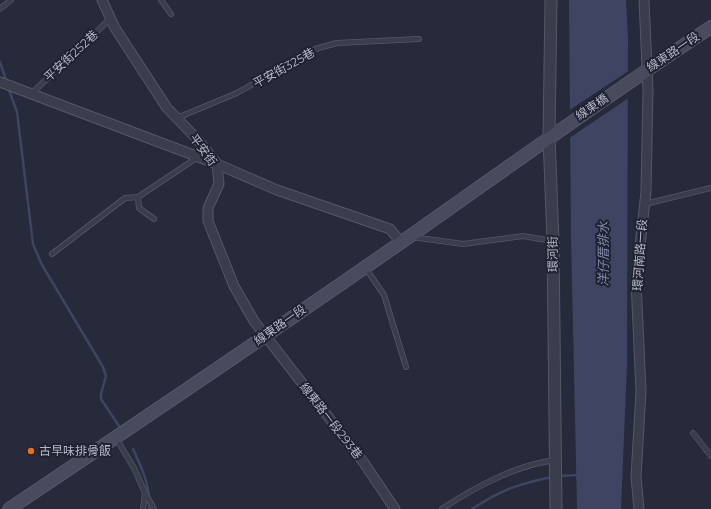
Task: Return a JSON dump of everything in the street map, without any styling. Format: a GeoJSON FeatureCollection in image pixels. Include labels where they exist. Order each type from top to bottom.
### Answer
{"type":"FeatureCollection","features":[{"type":"Feature","properties":{"kind":"main road","name":"線東路一段"},"geometry":{"type":"LineString","coordinates":[[635,78],[711,26]]}},
{"type":"Feature","properties":{"kind":"main road","name":"線東橋"},"geometry":{"type":"LineString","coordinates":[[549,137],[635,78]]}},
{"type":"Feature","properties":{"kind":"main road","name":"線東路一段"},"geometry":{"type":"LineString","coordinates":[[9,509],[116,438],[549,137]]}},
{"type":"Feature","properties":{"kind":"street","name":"平安街"},"geometry":{"type":"LineString","coordinates":[[102,0],[115,28],[167,108],[178,118],[217,164],[219,184],[208,208],[208,221],[234,286],[254,321],[265,335]]}},
{"type":"Feature","properties":{"kind":"street","name":"環河街"},"geometry":{"type":"LineString","coordinates":[[551,0],[549,137],[553,241],[556,509]]}},
{"type":"Feature","properties":{"kind":"street","name":"環河南路一段"},"geometry":{"type":"LineString","coordinates":[[638,509],[636,477],[641,391],[636,281],[646,192],[647,69],[644,0]]}},
{"type":"Feature","properties":{"kind":"street"},"geometry":{"type":"LineString","coordinates":[[0,82],[217,164],[277,190],[390,229],[404,239]]}},
{"type":"Feature","properties":{"kind":"street","name":"線東路一段293巷"},"geometry":{"type":"LineString","coordinates":[[265,335],[364,463],[395,509]]}},
{"type":"Feature","properties":{"kind":"lane"},"geometry":{"type":"LineString","coordinates":[[0,9],[11,0]]}},
{"type":"Feature","properties":{"kind":"lane"},"geometry":{"type":"LineString","coordinates":[[161,0],[171,14]]}},
{"type":"Feature","properties":{"kind":"lane","name":"平安街252巷"},"geometry":{"type":"LineString","coordinates":[[31,94],[111,18]]}},
{"type":"Feature","properties":{"kind":"lane","name":"平安街325巷"},"geometry":{"type":"LineString","coordinates":[[178,118],[237,93],[315,50],[337,43],[419,39]]}},
{"type":"Feature","properties":{"kind":"lane"},"geometry":{"type":"LineString","coordinates":[[52,254],[126,198],[138,197],[198,157]]}},
{"type":"Feature","properties":{"kind":"lane"},"geometry":{"type":"LineString","coordinates":[[644,204],[711,188]]}},
{"type":"Feature","properties":{"kind":"lane"},"geometry":{"type":"LineString","coordinates":[[138,197],[139,208],[154,220]]}},
{"type":"Feature","properties":{"kind":"lane"},"geometry":{"type":"LineString","coordinates":[[404,239],[463,244],[523,236],[553,241]]}},
{"type":"Feature","properties":{"kind":"lane"},"geometry":{"type":"LineString","coordinates":[[364,266],[384,295],[406,367]]}},
{"type":"Feature","properties":{"kind":"lane"},"geometry":{"type":"LineString","coordinates":[[693,433],[711,456]]}},
{"type":"Feature","properties":{"kind":"lane"},"geometry":{"type":"LineString","coordinates":[[116,438],[134,468],[154,509]]}},
{"type":"Feature","properties":{"kind":"lane"},"geometry":{"type":"LineString","coordinates":[[442,509],[456,499],[510,472],[538,462],[556,460]]}},
{"type":"Feature","properties":{"kind":"lane"},"geometry":{"type":"LineString","coordinates":[[143,509],[145,493]]}},
{"type":"Feature","properties":{"kind":"water","name":"洋仔厝排水"},"geometry":{"type":"Polygon","coordinates":[[[569,0],[626,0],[628,39],[627,364],[621,509],[577,509],[571,238],[569,0]]]}},
{"type":"Feature","properties":{"kind":"pier"},"geometry":{"type":"Polygon","coordinates":[[[630,70],[630,97],[568,139],[568,111],[630,70]]]}},
{"type":"Feature","properties":{"kind":"waterway"},"geometry":{"type":"LineString","coordinates":[[0,62],[7,83]]}},
{"type":"Feature","properties":{"kind":"waterway"},"geometry":{"type":"LineString","coordinates":[[8,87],[17,112],[33,244],[42,265],[103,367],[106,376],[101,399],[119,426]]}},
{"type":"Feature","properties":{"kind":"waterway"},"geometry":{"type":"LineString","coordinates":[[133,449],[143,471],[147,485],[149,493],[149,509]]}},
{"type":"Feature","properties":{"kind":"waterway"},"geometry":{"type":"LineString","coordinates":[[559,476],[578,475]]}},
{"type":"Feature","properties":{"kind":"waterway"},"geometry":{"type":"LineString","coordinates":[[472,509],[510,488],[552,477]]}},
{"type":"Feature","properties":{"kind":"place","name":"古早味排骨飯"},"geometry":{"type":"Point","coordinates":[31,451]}}]}
